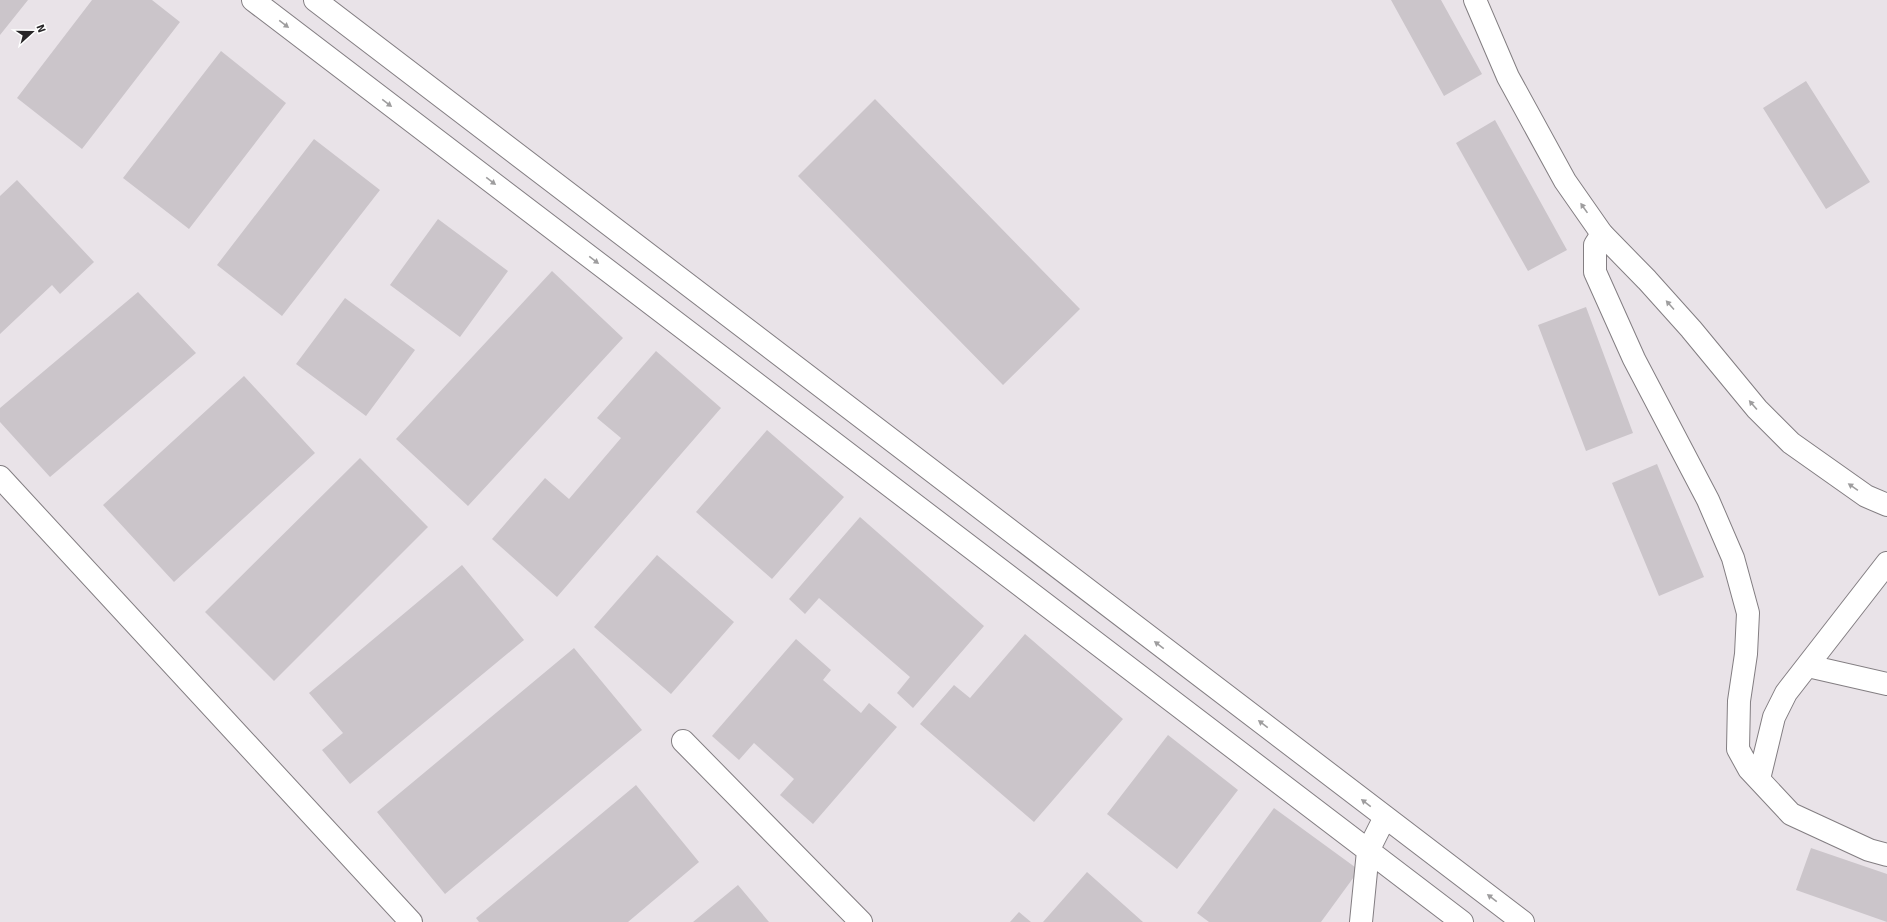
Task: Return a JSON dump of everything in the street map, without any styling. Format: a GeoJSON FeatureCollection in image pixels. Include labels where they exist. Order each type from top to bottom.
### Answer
{"type":"FeatureCollection","features":[{"type":"Feature","properties":{"kind":"street"},"geometry":{"type":"LineString","coordinates":[[253,0],[1462,922]]}},
{"type":"Feature","properties":{"kind":"street"},"geometry":{"type":"LineString","coordinates":[[315,0],[1523,922]]}},
{"type":"Feature","properties":{"kind":"street"},"geometry":{"type":"LineString","coordinates":[[1475,0],[1508,77],[1565,180],[1602,234],[1647,280],[1691,329],[1757,410],[1791,443],[1866,496],[1887,505]]}},
{"type":"Feature","properties":{"kind":"street"},"geometry":{"type":"LineString","coordinates":[[1602,234],[1595,245],[1595,272],[1634,359],[1708,500],[1733,558],[1748,614],[1746,654],[1739,701],[1738,749],[1749,769],[1791,814],[1869,850],[1887,854]]}},
{"type":"Feature","properties":{"kind":"street"},"geometry":{"type":"LineString","coordinates":[[0,477],[411,922]]}},
{"type":"Feature","properties":{"kind":"street"},"geometry":{"type":"LineString","coordinates":[[1759,779],[1774,717],[1786,693],[1887,563]]}},
{"type":"Feature","properties":{"kind":"street"},"geometry":{"type":"LineString","coordinates":[[1808,666],[1887,684]]}},
{"type":"Feature","properties":{"kind":"street"},"geometry":{"type":"LineString","coordinates":[[683,741],[861,922]]}},
{"type":"Feature","properties":{"kind":"street"},"geometry":{"type":"LineString","coordinates":[[1361,922],[1368,851],[1385,817]]}},
{"type":"Feature","properties":{"kind":"building"},"geometry":{"type":"Polygon","coordinates":[[[0,0],[28,0],[0,35],[0,0]]]}},
{"type":"Feature","properties":{"kind":"building"},"geometry":{"type":"Polygon","coordinates":[[[92,0],[152,0],[180,22],[82,149],[17,98],[92,0]]]}},
{"type":"Feature","properties":{"kind":"building"},"geometry":{"type":"Polygon","coordinates":[[[1391,0],[1441,0],[1482,74],[1444,96],[1391,0]]]}},
{"type":"Feature","properties":{"kind":"building"},"geometry":{"type":"Polygon","coordinates":[[[221,51],[286,103],[189,229],[123,178],[221,51]]]}},
{"type":"Feature","properties":{"kind":"building"},"geometry":{"type":"Polygon","coordinates":[[[1806,81],[1870,182],[1826,209],[1763,108],[1806,81]]]}},
{"type":"Feature","properties":{"kind":"building"},"geometry":{"type":"Polygon","coordinates":[[[875,99],[1080,309],[1003,385],[798,176],[875,99]]]}},
{"type":"Feature","properties":{"kind":"building"},"geometry":{"type":"Polygon","coordinates":[[[1495,120],[1567,250],[1528,271],[1456,143],[1495,120]]]}},
{"type":"Feature","properties":{"kind":"building"},"geometry":{"type":"Polygon","coordinates":[[[314,139],[380,190],[282,316],[217,265],[314,139]]]}},
{"type":"Feature","properties":{"kind":"building"},"geometry":{"type":"Polygon","coordinates":[[[17,180],[94,262],[60,294],[52,285],[0,334],[0,196],[17,180]]]}},
{"type":"Feature","properties":{"kind":"building"},"geometry":{"type":"Polygon","coordinates":[[[438,219],[508,271],[460,337],[390,285],[438,219]]]}},
{"type":"Feature","properties":{"kind":"building"},"geometry":{"type":"Polygon","coordinates":[[[552,271],[623,338],[468,506],[396,439],[552,271]]]}},
{"type":"Feature","properties":{"kind":"building"},"geometry":{"type":"Polygon","coordinates":[[[138,292],[196,353],[50,477],[0,422],[0,408],[138,292]]]}},
{"type":"Feature","properties":{"kind":"building"},"geometry":{"type":"Polygon","coordinates":[[[345,298],[415,350],[366,416],[296,364],[345,298]]]}},
{"type":"Feature","properties":{"kind":"building"},"geometry":{"type":"Polygon","coordinates":[[[1586,307],[1633,433],[1586,451],[1538,325],[1586,307]]]}},
{"type":"Feature","properties":{"kind":"building"},"geometry":{"type":"Polygon","coordinates":[[[656,351],[721,408],[557,597],[492,539],[545,478],[569,499],[621,438],[597,418],[656,351]]]}},
{"type":"Feature","properties":{"kind":"building"},"geometry":{"type":"Polygon","coordinates":[[[244,376],[315,453],[174,582],[103,505],[244,376]]]}},
{"type":"Feature","properties":{"kind":"building"},"geometry":{"type":"Polygon","coordinates":[[[767,430],[844,497],[772,579],[696,512],[767,430]]]}},
{"type":"Feature","properties":{"kind":"building"},"geometry":{"type":"Polygon","coordinates":[[[360,458],[428,527],[274,681],[205,612],[360,458]]]}},
{"type":"Feature","properties":{"kind":"building"},"geometry":{"type":"Polygon","coordinates":[[[1657,464],[1704,577],[1659,596],[1612,483],[1657,464]]]}},
{"type":"Feature","properties":{"kind":"building"},"geometry":{"type":"Polygon","coordinates":[[[860,517],[984,626],[913,708],[897,693],[910,677],[819,598],[805,614],[789,599],[860,517]]]}},
{"type":"Feature","properties":{"kind":"building"},"geometry":{"type":"Polygon","coordinates":[[[657,555],[734,622],[671,694],[594,627],[657,555]]]}},
{"type":"Feature","properties":{"kind":"building"},"geometry":{"type":"Polygon","coordinates":[[[462,565],[524,640],[350,784],[322,750],[343,733],[309,693],[462,565]]]}},
{"type":"Feature","properties":{"kind":"building"},"geometry":{"type":"Polygon","coordinates":[[[1025,634],[1123,719],[1034,822],[920,724],[954,685],[970,698],[1025,634]]]}},
{"type":"Feature","properties":{"kind":"building"},"geometry":{"type":"Polygon","coordinates":[[[796,639],[831,670],[823,680],[861,713],[869,703],[897,727],[813,824],[780,795],[794,779],[754,743],[739,760],[712,736],[796,639]]]}},
{"type":"Feature","properties":{"kind":"building"},"geometry":{"type":"Polygon","coordinates":[[[574,648],[642,730],[445,894],[377,812],[574,648]]]}},
{"type":"Feature","properties":{"kind":"building"},"geometry":{"type":"Polygon","coordinates":[[[1168,735],[1238,790],[1177,869],[1107,814],[1168,735]]]}},
{"type":"Feature","properties":{"kind":"building"},"geometry":{"type":"Polygon","coordinates":[[[636,785],[699,862],[628,922],[479,922],[476,918],[636,785]]]}},
{"type":"Feature","properties":{"kind":"building"},"geometry":{"type":"Polygon","coordinates":[[[1274,808],[1359,870],[1321,922],[1209,922],[1197,913],[1274,808]]]}},
{"type":"Feature","properties":{"kind":"building"},"geometry":{"type":"Polygon","coordinates":[[[1811,848],[1887,874],[1887,922],[1796,890],[1811,848]]]}},
{"type":"Feature","properties":{"kind":"building"},"geometry":{"type":"Polygon","coordinates":[[[1087,872],[1143,922],[1043,922],[1087,872]]]}},
{"type":"Feature","properties":{"kind":"building"},"geometry":{"type":"Polygon","coordinates":[[[738,885],[769,922],[693,922],[738,885]]]}},
{"type":"Feature","properties":{"kind":"building"},"geometry":{"type":"Polygon","coordinates":[[[1019,912],[1031,922],[1010,922],[1019,912]]]}}]}
